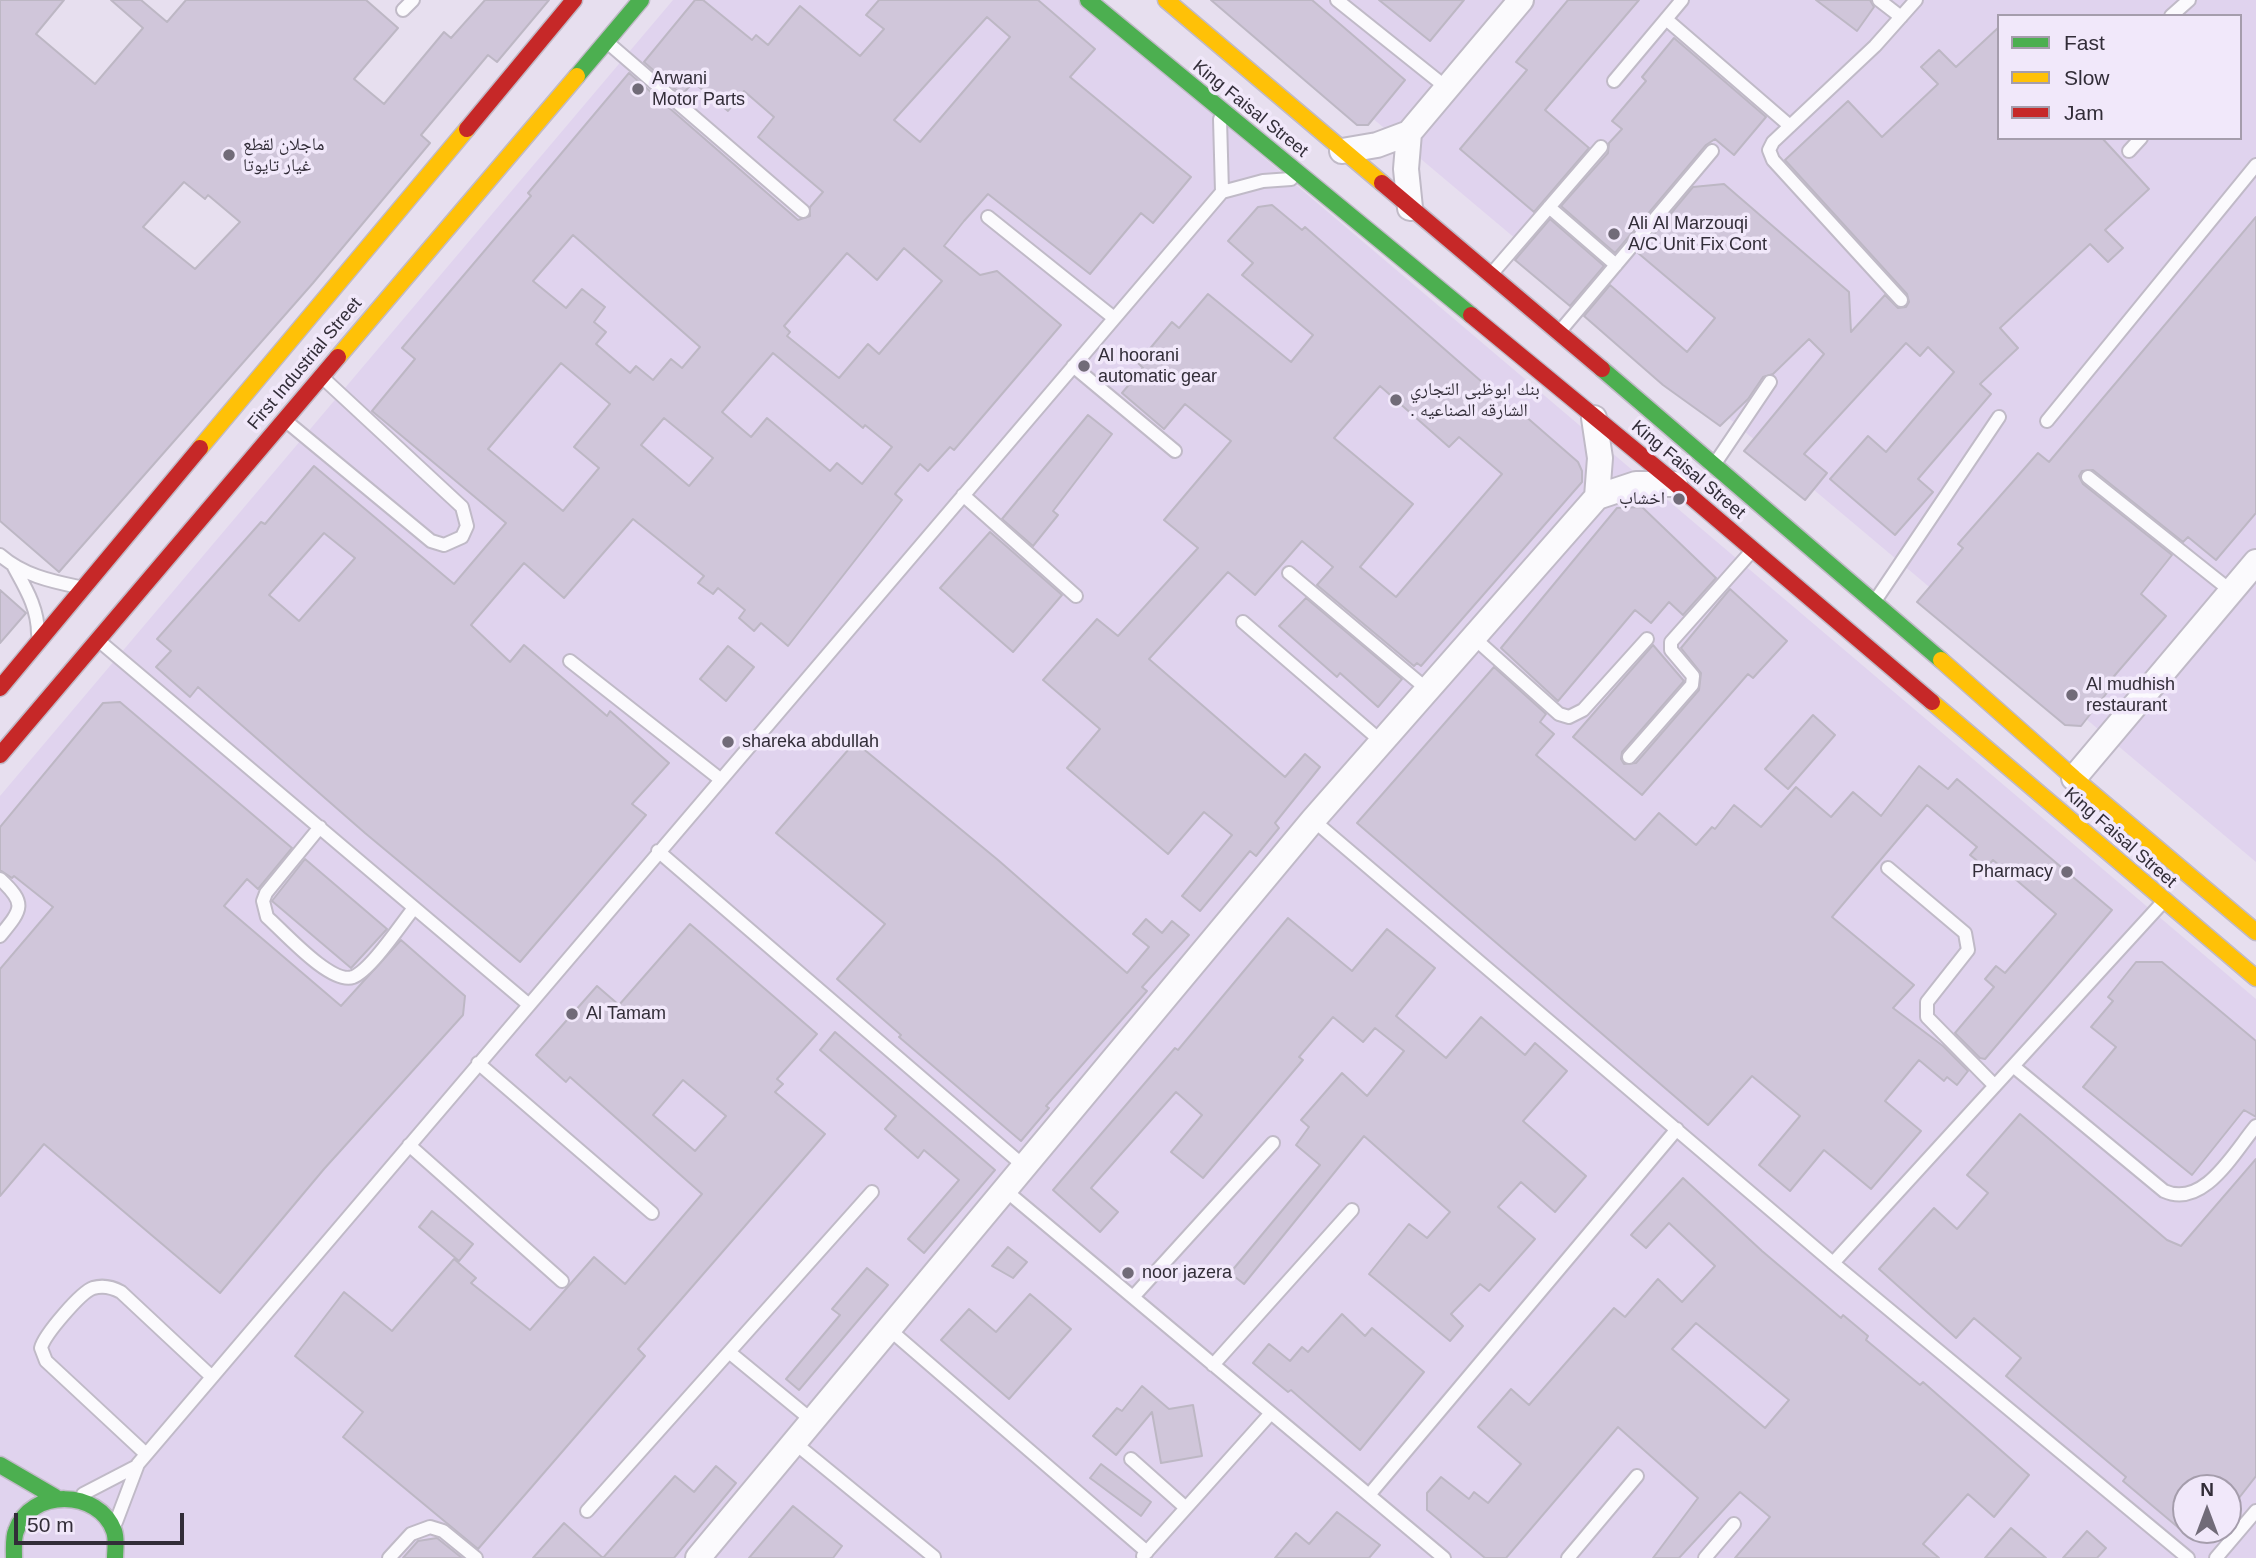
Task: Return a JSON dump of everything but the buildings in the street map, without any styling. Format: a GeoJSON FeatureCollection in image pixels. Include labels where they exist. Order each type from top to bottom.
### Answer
{"type":"FeatureCollection","features":[{"type":"Feature","properties":{"kind":"main road","name":"First Industrial Street"},"geometry":{"type":"LineString","coordinates":[[0,755],[283,418],[641,0]]}},
{"type":"Feature","properties":{"kind":"main road","name":"King Faisal Street"},"geometry":{"type":"LineString","coordinates":[[1088,0],[1676,484],[2256,978]]}},
{"type":"Feature","properties":{"kind":"main road","name":"King Faisal Street"},"geometry":{"type":"LineString","coordinates":[[1166,0],[1875,601],[2074,778],[2256,932]]}},
{"type":"Feature","properties":{"kind":"main road","name":"First Industrial Street"},"geometry":{"type":"LineString","coordinates":[[0,688],[567,2]]}},
{"type":"Feature","properties":{"kind":"main road"},"geometry":{"type":"LineString","coordinates":[[0,1465],[55,1497]]}},
{"type":"Feature","properties":{"kind":"main road"},"geometry":{"type":"LineString","coordinates":[[13,1556],[16,1532],[24,1516],[38,1504],[55,1497],[74,1497],[91,1503],[105,1515],[114,1531],[117,1555]]}},
{"type":"Feature","properties":{"kind":"main road"},"geometry":{"type":"LineString","coordinates":[[0,1534],[13,1556]]}},
{"type":"Feature","properties":{"kind":"street"},"geometry":{"type":"LineString","coordinates":[[1342,151],[1377,145],[1409,133],[1521,0]]}},
{"type":"Feature","properties":{"kind":"street"},"geometry":{"type":"LineString","coordinates":[[1409,133],[1406,169],[1410,208]]}},
{"type":"Feature","properties":{"kind":"street"},"geometry":{"type":"LineString","coordinates":[[1594,418],[1600,458],[1597,497]]}},
{"type":"Feature","properties":{"kind":"street"},"geometry":{"type":"LineString","coordinates":[[698,1558],[796,1444],[1313,820],[1597,497],[1636,484],[1676,484]]}},
{"type":"Feature","properties":{"kind":"street"},"geometry":{"type":"LineString","coordinates":[[2074,778],[2256,562]]}},
{"type":"Feature","properties":{"kind":"lane"},"geometry":{"type":"LineString","coordinates":[[1337,0],[1447,88]]}},
{"type":"Feature","properties":{"kind":"lane"},"geometry":{"type":"LineString","coordinates":[[1614,81],[1682,0]]}},
{"type":"Feature","properties":{"kind":"lane"},"geometry":{"type":"LineString","coordinates":[[1879,0],[1900,17]]}},
{"type":"Feature","properties":{"kind":"lane"},"geometry":{"type":"LineString","coordinates":[[1901,300],[1770,156],[1770,146],[1860,62],[1916,0]]}},
{"type":"Feature","properties":{"kind":"lane"},"geometry":{"type":"LineString","coordinates":[[2168,0],[2177,14],[2189,0]]}},
{"type":"Feature","properties":{"kind":"lane"},"geometry":{"type":"LineString","coordinates":[[1666,19],[1790,127]]}},
{"type":"Feature","properties":{"kind":"lane"},"geometry":{"type":"LineString","coordinates":[[607,41],[803,211]]}},
{"type":"Feature","properties":{"kind":"lane"},"geometry":{"type":"LineString","coordinates":[[1219,110],[1223,151],[1222,192]]}},
{"type":"Feature","properties":{"kind":"lane"},"geometry":{"type":"LineString","coordinates":[[2129,150],[2139,140]]}},
{"type":"Feature","properties":{"kind":"lane"},"geometry":{"type":"LineString","coordinates":[[1489,276],[1601,147]]}},
{"type":"Feature","properties":{"kind":"lane"},"geometry":{"type":"LineString","coordinates":[[1557,334],[1712,151]]}},
{"type":"Feature","properties":{"kind":"lane"},"geometry":{"type":"LineString","coordinates":[[2047,421],[2256,165]]}},
{"type":"Feature","properties":{"kind":"lane"},"geometry":{"type":"LineString","coordinates":[[114,1531],[123,1496],[142,1459],[527,1004],[1222,192],[1263,181],[1306,179]]}},
{"type":"Feature","properties":{"kind":"lane"},"geometry":{"type":"LineString","coordinates":[[1549,207],[1616,265]]}},
{"type":"Feature","properties":{"kind":"lane"},"geometry":{"type":"LineString","coordinates":[[988,217],[1114,318]]}},
{"type":"Feature","properties":{"kind":"lane"},"geometry":{"type":"LineString","coordinates":[[1073,366],[1175,451]]}},
{"type":"Feature","properties":{"kind":"lane"},"geometry":{"type":"LineString","coordinates":[[283,418],[431,541],[450,544],[461,537],[467,526],[462,507],[320,375]]}},
{"type":"Feature","properties":{"kind":"lane"},"geometry":{"type":"LineString","coordinates":[[1713,466],[1770,382]]}},
{"type":"Feature","properties":{"kind":"lane"},"geometry":{"type":"LineString","coordinates":[[1875,601],[1999,416]]}},
{"type":"Feature","properties":{"kind":"lane"},"geometry":{"type":"LineString","coordinates":[[2088,477],[2231,592]]}},
{"type":"Feature","properties":{"kind":"lane"},"geometry":{"type":"LineString","coordinates":[[963,495],[1076,596]]}},
{"type":"Feature","properties":{"kind":"lane"},"geometry":{"type":"LineString","coordinates":[[1629,757],[1692,685],[1693,676],[1671,650],[1671,642],[1753,549]]}},
{"type":"Feature","properties":{"kind":"lane"},"geometry":{"type":"LineString","coordinates":[[0,555],[13,566],[50,581],[85,588]]}},
{"type":"Feature","properties":{"kind":"lane"},"geometry":{"type":"LineString","coordinates":[[13,566],[36,612],[37,644]]}},
{"type":"Feature","properties":{"kind":"lane"},"geometry":{"type":"LineString","coordinates":[[1289,573],[1428,690]]}},
{"type":"Feature","properties":{"kind":"lane"},"geometry":{"type":"LineString","coordinates":[[1243,622],[1382,742]]}},
{"type":"Feature","properties":{"kind":"lane"},"geometry":{"type":"LineString","coordinates":[[1473,637],[1559,714],[1569,717],[1583,710],[1647,639]]}},
{"type":"Feature","properties":{"kind":"lane"},"geometry":{"type":"LineString","coordinates":[[97,639],[527,1004]]}},
{"type":"Feature","properties":{"kind":"lane"},"geometry":{"type":"LineString","coordinates":[[570,661],[720,779]]}},
{"type":"Feature","properties":{"kind":"lane"},"geometry":{"type":"LineString","coordinates":[[1313,820],[1833,1264],[2188,1558]]}},
{"type":"Feature","properties":{"kind":"lane"},"geometry":{"type":"LineString","coordinates":[[320,827],[266,893],[264,910],[267,917],[332,975],[347,978],[361,972],[414,908]]}},
{"type":"Feature","properties":{"kind":"lane"},"geometry":{"type":"LineString","coordinates":[[658,852],[1025,1167]]}},
{"type":"Feature","properties":{"kind":"lane"},"geometry":{"type":"LineString","coordinates":[[1888,868],[1965,933],[1968,950],[1927,1002],[1927,1017],[1994,1086]]}},
{"type":"Feature","properties":{"kind":"lane"},"geometry":{"type":"LineString","coordinates":[[0,878],[13,891],[20,905],[18,912],[0,936]]}},
{"type":"Feature","properties":{"kind":"lane"},"geometry":{"type":"LineString","coordinates":[[1833,1264],[2164,900]]}},
{"type":"Feature","properties":{"kind":"lane"},"geometry":{"type":"LineString","coordinates":[[478,1063],[652,1213]]}},
{"type":"Feature","properties":{"kind":"lane"},"geometry":{"type":"LineString","coordinates":[[2013,1066],[2164,1191],[2174,1195],[2185,1196],[2204,1187],[2256,1126]]}},
{"type":"Feature","properties":{"kind":"lane"},"geometry":{"type":"LineString","coordinates":[[1369,1495],[1677,1129]]}},
{"type":"Feature","properties":{"kind":"lane"},"geometry":{"type":"LineString","coordinates":[[1133,1297],[1273,1143]]}},
{"type":"Feature","properties":{"kind":"lane"},"geometry":{"type":"LineString","coordinates":[[408,1144],[562,1281]]}},
{"type":"Feature","properties":{"kind":"lane"},"geometry":{"type":"LineString","coordinates":[[1005,1190],[1444,1558]]}},
{"type":"Feature","properties":{"kind":"lane"},"geometry":{"type":"LineString","coordinates":[[587,1511],[872,1192]]}},
{"type":"Feature","properties":{"kind":"lane"},"geometry":{"type":"LineString","coordinates":[[1213,1365],[1352,1210]]}},
{"type":"Feature","properties":{"kind":"lane"},"geometry":{"type":"LineString","coordinates":[[142,1459],[46,1361],[41,1348],[47,1335],[86,1292],[107,1287],[121,1292],[212,1377]]}},
{"type":"Feature","properties":{"kind":"lane"},"geometry":{"type":"LineString","coordinates":[[890,1330],[1144,1555],[1271,1413]]}},
{"type":"Feature","properties":{"kind":"lane"},"geometry":{"type":"LineString","coordinates":[[729,1352],[814,1422]]}},
{"type":"Feature","properties":{"kind":"lane"},"geometry":{"type":"LineString","coordinates":[[796,1444],[934,1556]]}},
{"type":"Feature","properties":{"kind":"lane"},"geometry":{"type":"LineString","coordinates":[[74,1497],[107,1483],[142,1459]]}},
{"type":"Feature","properties":{"kind":"lane"},"geometry":{"type":"LineString","coordinates":[[1131,1459],[1186,1508]]}},
{"type":"Feature","properties":{"kind":"lane"},"geometry":{"type":"LineString","coordinates":[[1568,1558],[1637,1476]]}},
{"type":"Feature","properties":{"kind":"lane"},"geometry":{"type":"LineString","coordinates":[[2216,1558],[2256,1511]]}},
{"type":"Feature","properties":{"kind":"lane"},"geometry":{"type":"LineString","coordinates":[[1705,1558],[1734,1524]]}},
{"type":"Feature","properties":{"kind":"lane"},"geometry":{"type":"LineString","coordinates":[[388,1558],[416,1530],[430,1527],[443,1531],[476,1558]]}},
{"type":"Feature","properties":{"kind":"shaded area"},"geometry":{"type":"Polygon","coordinates":[[[673,0],[1078,0],[2256,999],[2256,1558],[0,1558],[0,796],[673,0]]]}},
{"type":"Feature","properties":{"kind":"shaded area"},"geometry":{"type":"Polygon","coordinates":[[[1232,0],[2256,0],[2256,862],[1232,0]]]}},
{"type":"Feature","properties":{"kind":"traffic: fast"},"geometry":{"type":"LineString","coordinates":[[577,76],[641,0]]}},
{"type":"Feature","properties":{"kind":"traffic: fast"},"geometry":{"type":"LineString","coordinates":[[1088,0],[1471,315]]}},
{"type":"Feature","properties":{"kind":"traffic: fast"},"geometry":{"type":"LineString","coordinates":[[1602,369],[1941,660]]}},
{"type":"Feature","properties":{"kind":"traffic: fast"},"geometry":{"type":"LineString","coordinates":[[0,1465],[55,1497]]}},
{"type":"Feature","properties":{"kind":"traffic: fast"},"geometry":{"type":"LineString","coordinates":[[14,1558],[15,1534],[24,1517],[35,1507],[49,1501],[65,1499],[94,1507],[106,1517],[115,1534],[115,1558]]}},
{"type":"Feature","properties":{"kind":"traffic: slow"},"geometry":{"type":"LineString","coordinates":[[1166,0],[1382,183]]}},
{"type":"Feature","properties":{"kind":"traffic: slow"},"geometry":{"type":"LineString","coordinates":[[338,357],[577,76]]}},
{"type":"Feature","properties":{"kind":"traffic: slow"},"geometry":{"type":"LineString","coordinates":[[200,448],[467,129]]}},
{"type":"Feature","properties":{"kind":"traffic: slow"},"geometry":{"type":"LineString","coordinates":[[1941,660],[2074,778],[2256,932]]}},
{"type":"Feature","properties":{"kind":"traffic: slow"},"geometry":{"type":"LineString","coordinates":[[1932,702],[2256,978]]}},
{"type":"Feature","properties":{"kind":"traffic: jam"},"geometry":{"type":"LineString","coordinates":[[467,129],[574,0]]}},
{"type":"Feature","properties":{"kind":"traffic: jam"},"geometry":{"type":"LineString","coordinates":[[1382,183],[1602,369]]}},
{"type":"Feature","properties":{"kind":"traffic: jam"},"geometry":{"type":"LineString","coordinates":[[1471,315],[1676,484],[1932,702]]}},
{"type":"Feature","properties":{"kind":"traffic: jam"},"geometry":{"type":"LineString","coordinates":[[0,755],[338,357]]}},
{"type":"Feature","properties":{"kind":"traffic: jam"},"geometry":{"type":"LineString","coordinates":[[0,688],[200,448]]}},
{"type":"Feature","properties":{"kind":"place","name":"Arwani Motor Parts"},"geometry":{"type":"Point","coordinates":[638,89]}},
{"type":"Feature","properties":{"kind":"place","name":"ماجلان لقطع غيار تايوتا"},"geometry":{"type":"Point","coordinates":[229,155]}},
{"type":"Feature","properties":{"kind":"place","name":"Ali Al Marzouqi A/C Unit Fix Cont"},"geometry":{"type":"Point","coordinates":[1614,234]}},
{"type":"Feature","properties":{"kind":"place","name":"Al hoorani automatic gear"},"geometry":{"type":"Point","coordinates":[1084,366]}},
{"type":"Feature","properties":{"kind":"place","name":"بنك ابوظبي التجاري . الشارقه الصناعيه"},"geometry":{"type":"Point","coordinates":[1396,400]}},
{"type":"Feature","properties":{"kind":"place","name":"اخشاب"},"geometry":{"type":"Point","coordinates":[1679,499]}},
{"type":"Feature","properties":{"kind":"place","name":"Al mudhish restaurant"},"geometry":{"type":"Point","coordinates":[2072,695]}},
{"type":"Feature","properties":{"kind":"place","name":"shareka abdullah"},"geometry":{"type":"Point","coordinates":[728,742]}},
{"type":"Feature","properties":{"kind":"place","name":"Pharmacy"},"geometry":{"type":"Point","coordinates":[2067,872]}},
{"type":"Feature","properties":{"kind":"place","name":"Al Tamam"},"geometry":{"type":"Point","coordinates":[572,1014]}},
{"type":"Feature","properties":{"kind":"place","name":"noor jazera"},"geometry":{"type":"Point","coordinates":[1128,1273]}}]}
